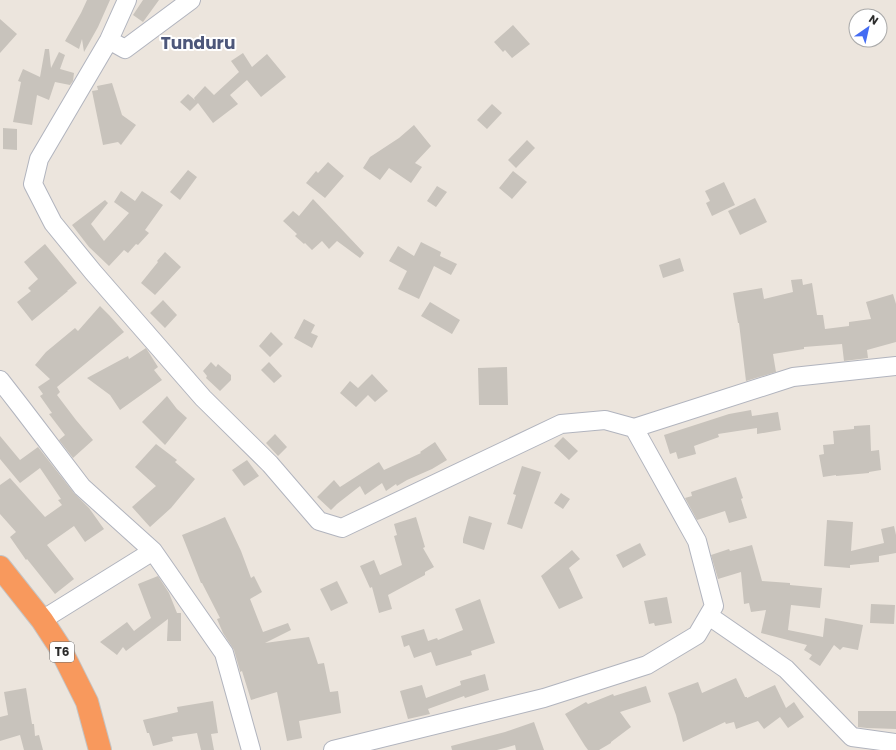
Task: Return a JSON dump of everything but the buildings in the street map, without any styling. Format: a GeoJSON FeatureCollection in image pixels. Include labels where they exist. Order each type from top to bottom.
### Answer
{"type":"FeatureCollection","features":[{"type":"Feature","properties":{"kind":"highway","name":"T6"},"geometry":{"type":"LineString","coordinates":[[0,567],[42,620],[59,646],[87,702],[100,750]]}},
{"type":"Feature","properties":{"kind":"street"},"geometry":{"type":"LineString","coordinates":[[127,0],[109,40],[39,159],[32,184],[53,223],[93,272],[203,398],[270,464],[319,521],[342,528],[561,424],[605,420],[634,428],[793,378],[896,366]]}},
{"type":"Feature","properties":{"kind":"street"},"geometry":{"type":"LineString","coordinates":[[109,40],[125,49],[191,0]]}},
{"type":"Feature","properties":{"kind":"street"},"geometry":{"type":"LineString","coordinates":[[0,380],[82,487],[153,551],[224,653],[251,750]]}},
{"type":"Feature","properties":{"kind":"street"},"geometry":{"type":"LineString","coordinates":[[333,750],[544,698],[647,665],[697,635],[714,606],[697,541],[634,428]]}},
{"type":"Feature","properties":{"kind":"street"},"geometry":{"type":"LineString","coordinates":[[42,620],[153,551]]}},
{"type":"Feature","properties":{"kind":"street"},"geometry":{"type":"LineString","coordinates":[[708,616],[786,669],[852,737],[896,743]]}},
{"type":"Feature","properties":{"kind":"district","name":"Tunduru"},"geometry":{"type":"Point","coordinates":[198,43]}}]}
